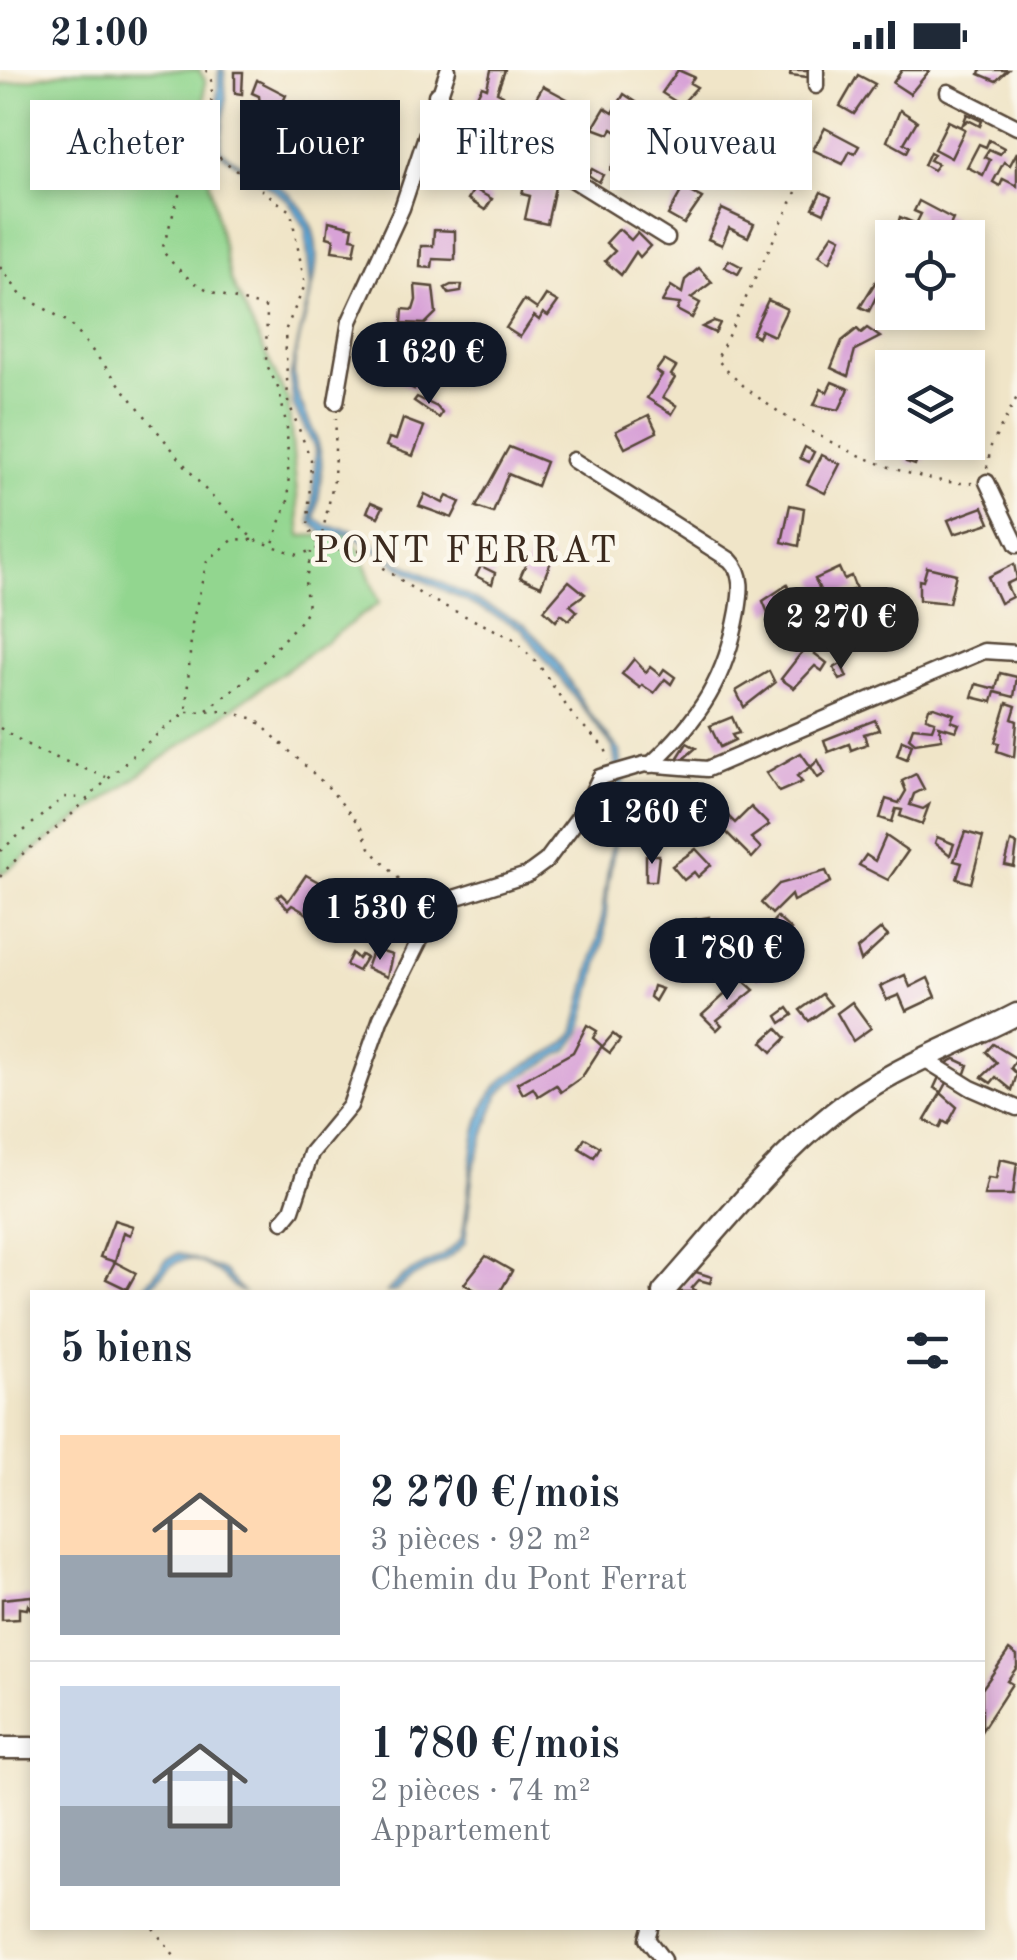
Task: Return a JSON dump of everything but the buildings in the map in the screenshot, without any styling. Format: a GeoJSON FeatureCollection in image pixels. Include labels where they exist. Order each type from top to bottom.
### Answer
{"type":"FeatureCollection","features":[{"type":"Feature","properties":{"kind":"street"},"geometry":{"type":"LineString","coordinates":[[336,402],[350,321],[402,208],[436,95],[448,70]]}},
{"type":"Feature","properties":{"kind":"street"},"geometry":{"type":"LineString","coordinates":[[948,92],[1017,128]]}},
{"type":"Feature","properties":{"kind":"street"},"geometry":{"type":"LineString","coordinates":[[436,95],[666,238]]}},
{"type":"Feature","properties":{"kind":"street"},"geometry":{"type":"LineString","coordinates":[[573,460],[730,560],[739,576],[742,592],[729,660],[706,701],[650,765]]}},
{"type":"Feature","properties":{"kind":"street"},"geometry":{"type":"LineString","coordinates":[[987,482],[1017,545]]}},
{"type":"Feature","properties":{"kind":"street"},"geometry":{"type":"LineString","coordinates":[[284,1220],[292,1210],[311,1153],[350,1106],[381,1018],[438,903],[527,875],[546,861],[566,835],[584,810],[594,784],[619,770],[650,765],[707,769],[984,651],[1017,654]]}},
{"type":"Feature","properties":{"kind":"street"},"geometry":{"type":"LineString","coordinates":[[665,1290],[794,1147],[836,1110],[1017,1014]]}},
{"type":"Feature","properties":{"kind":"street"},"geometry":{"type":"LineString","coordinates":[[926,1060],[971,1088],[1017,1108]]}},
{"type":"Feature","properties":{"kind":"street"},"geometry":{"type":"LineString","coordinates":[[0,1748],[30,1748]]}},
{"type":"Feature","properties":{"kind":"street"},"geometry":{"type":"LineString","coordinates":[[650,1930],[647,1940],[663,1960]]}},
{"type":"Feature","properties":{"kind":"path"},"geometry":{"type":"LineString","coordinates":[[206,70],[212,82],[211,100]]}},
{"type":"Feature","properties":{"kind":"path"},"geometry":{"type":"LineString","coordinates":[[220,159],[291,212],[304,285],[285,331],[288,401],[311,460],[308,526],[319,548]]}},
{"type":"Feature","properties":{"kind":"path"},"geometry":{"type":"LineString","coordinates":[[180,190],[162,250],[181,276],[219,298],[267,308],[266,363],[279,390],[287,428],[289,498],[272,546]]}},
{"type":"Feature","properties":{"kind":"path"},"geometry":{"type":"LineString","coordinates":[[796,192],[717,359],[790,418],[854,451],[953,484],[987,482],[986,458],[1017,397]]}},
{"type":"Feature","properties":{"kind":"path"},"geometry":{"type":"LineString","coordinates":[[0,266],[22,296],[70,323],[201,485],[254,540]]}},
{"type":"Feature","properties":{"kind":"path"},"geometry":{"type":"LineString","coordinates":[[319,548],[334,480],[336,402]]}},
{"type":"Feature","properties":{"kind":"path"},"geometry":{"type":"LineString","coordinates":[[186,712],[192,624],[207,561],[234,540],[254,540],[298,556],[319,548],[360,551],[423,596],[512,638],[539,665],[573,716],[605,748],[619,770]]}},
{"type":"Feature","properties":{"kind":"path"},"geometry":{"type":"LineString","coordinates":[[205,711],[250,676],[301,620],[308,608],[304,584],[312,550]]}},
{"type":"Feature","properties":{"kind":"path"},"geometry":{"type":"LineString","coordinates":[[0,877],[106,777],[186,712],[205,711],[255,719],[329,788],[360,826],[370,850],[393,873],[438,903]]}},
{"type":"Feature","properties":{"kind":"path"},"geometry":{"type":"LineString","coordinates":[[0,728],[36,750],[106,777]]}},
{"type":"Feature","properties":{"kind":"path"},"geometry":{"type":"LineString","coordinates":[[0,851],[64,797],[85,798]]}},
{"type":"Feature","properties":{"kind":"path"},"geometry":{"type":"LineString","coordinates":[[154,1930],[176,1960]]}},
{"type":"Feature","properties":{"kind":"green space"},"geometry":{"type":"Polygon","coordinates":[[[75,70],[199,70],[205,80],[204,100],[30,100],[30,190],[211,190],[230,278],[288,401],[301,536],[346,535],[360,551],[379,603],[0,875],[0,85],[75,70]]]}},
{"type":"Feature","properties":{"kind":"water"},"geometry":{"type":"Polygon","coordinates":[[[219,70],[224,70],[226,99],[220,149],[220,100],[219,70]]]}},
{"type":"Feature","properties":{"kind":"water"},"geometry":{"type":"Polygon","coordinates":[[[274,190],[290,195],[306,215],[315,237],[314,282],[298,346],[311,288],[305,228],[288,200],[274,190]]]}},
{"type":"Feature","properties":{"kind":"water"},"geometry":{"type":"Polygon","coordinates":[[[297,350],[297,393],[321,457],[315,518],[326,526],[352,530],[392,558],[525,625],[553,655],[589,713],[620,751],[624,790],[608,884],[604,942],[581,1032],[568,1050],[510,1083],[498,1095],[473,1169],[465,1242],[449,1257],[396,1290],[389,1290],[461,1239],[475,1136],[489,1097],[510,1074],[559,1047],[574,1033],[599,936],[619,789],[613,747],[522,629],[411,574],[350,534],[324,534],[311,522],[316,450],[294,407],[290,378],[297,350]]]}},
{"type":"Feature","properties":{"kind":"water"},"geometry":{"type":"Polygon","coordinates":[[[179,1253],[224,1271],[241,1290],[212,1268],[190,1260],[173,1264],[149,1290],[143,1290],[166,1260],[179,1253]]]}},
{"type":"Feature","properties":{"kind":"district","name":"PONT FERRAT"},"geometry":{"type":"Point","coordinates":[466,552]}}]}
